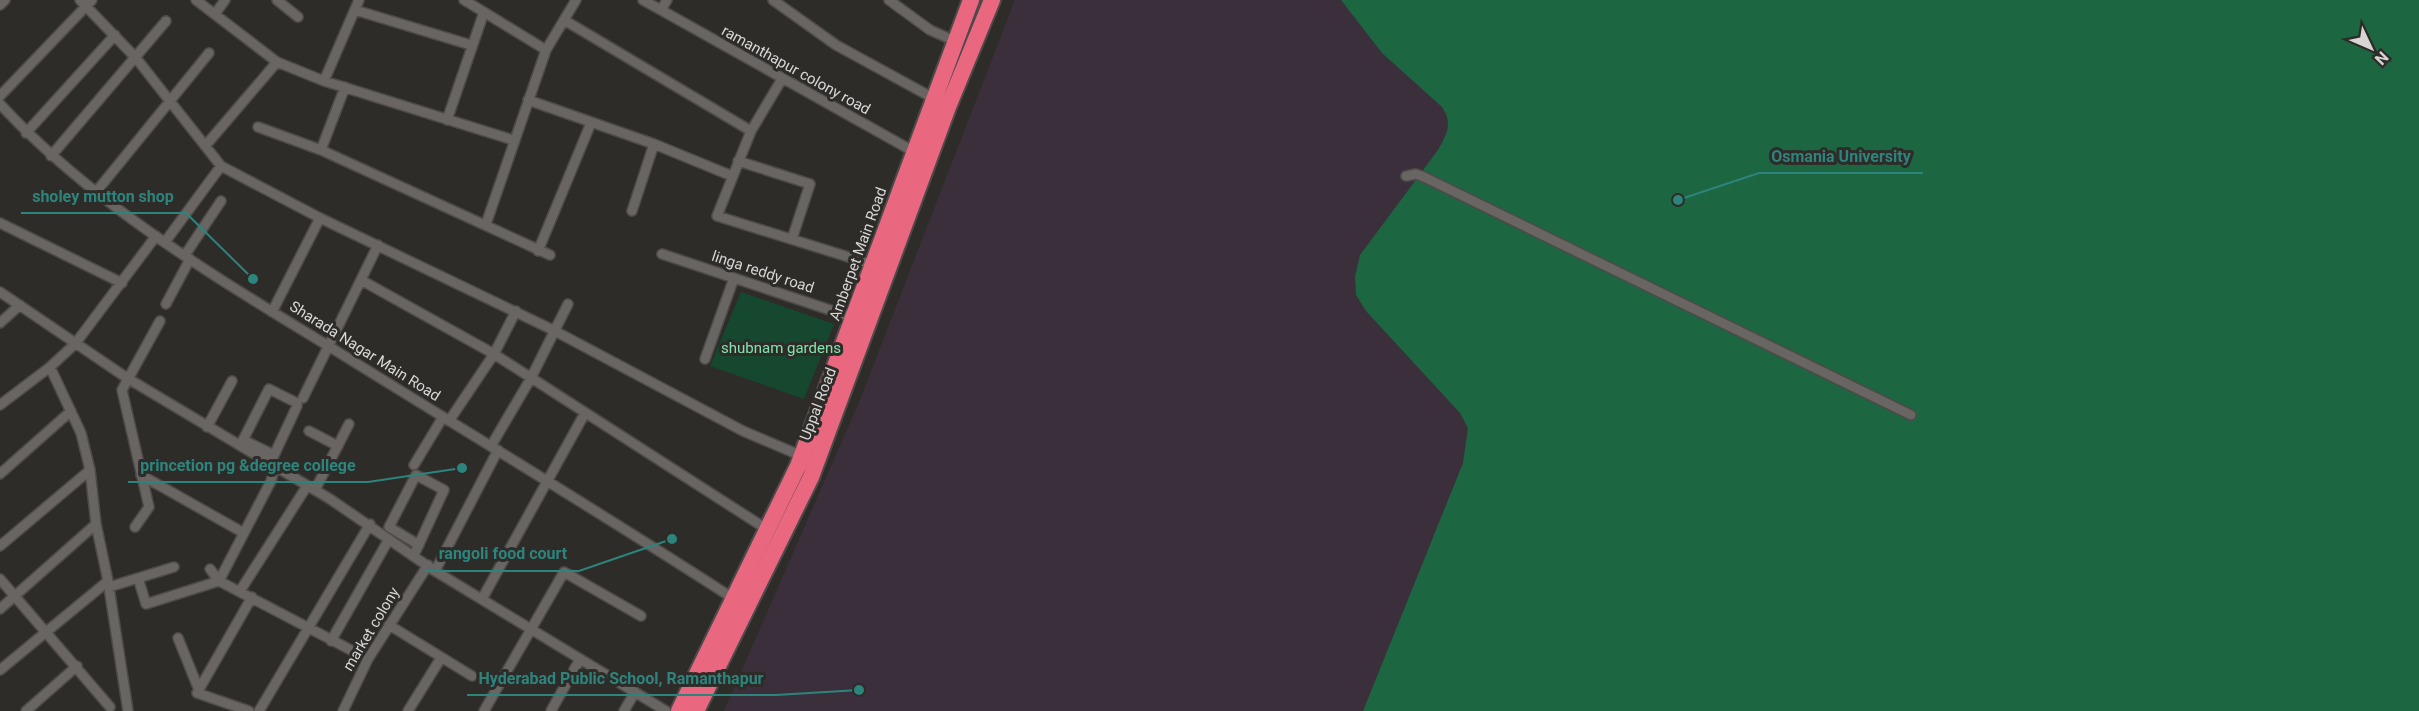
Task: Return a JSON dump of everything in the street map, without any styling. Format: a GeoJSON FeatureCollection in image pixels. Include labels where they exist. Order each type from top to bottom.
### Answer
{"type":"FeatureCollection","features":[{"type":"Feature","properties":{"kind":"highway","name":"Amberpet Main Road"},"geometry":{"type":"LineString","coordinates":[[679,711],[768,530],[809,459],[854,318],[921,156],[933,98],[970,0]]}},
{"type":"Feature","properties":{"kind":"highway","name":"Uppal Road"},"geometry":{"type":"LineString","coordinates":[[696,711],[809,459],[921,156],[992,0]]}},
{"type":"Feature","properties":{"kind":"street"},"geometry":{"type":"LineString","coordinates":[[0,5],[4,0]]}},
{"type":"Feature","properties":{"kind":"street"},"geometry":{"type":"LineString","coordinates":[[196,0],[277,62],[324,81],[513,140]]}},
{"type":"Feature","properties":{"kind":"street"},"geometry":{"type":"LineString","coordinates":[[215,14],[225,0]]}},
{"type":"Feature","properties":{"kind":"street"},"geometry":{"type":"LineString","coordinates":[[277,0],[298,16]]}},
{"type":"Feature","properties":{"kind":"street"},"geometry":{"type":"LineString","coordinates":[[324,81],[359,0]]}},
{"type":"Feature","properties":{"kind":"street"},"geometry":{"type":"LineString","coordinates":[[464,0],[546,50]]}},
{"type":"Feature","properties":{"kind":"street"},"geometry":{"type":"LineString","coordinates":[[486,224],[513,140],[546,50],[574,0]]}},
{"type":"Feature","properties":{"kind":"street","name":"ramanthapur colony road"},"geometry":{"type":"LineString","coordinates":[[643,0],[921,156]]}},
{"type":"Feature","properties":{"kind":"street"},"geometry":{"type":"LineString","coordinates":[[661,10],[667,0]]}},
{"type":"Feature","properties":{"kind":"street"},"geometry":{"type":"LineString","coordinates":[[889,0],[930,30],[955,41]]}},
{"type":"Feature","properties":{"kind":"street"},"geometry":{"type":"LineString","coordinates":[[776,1],[836,45],[933,98]]}},
{"type":"Feature","properties":{"kind":"street"},"geometry":{"type":"LineString","coordinates":[[0,96],[86,2],[171,100],[221,166],[320,218],[516,311],[743,431],[809,459]]}},
{"type":"Feature","properties":{"kind":"street"},"geometry":{"type":"LineString","coordinates":[[354,10],[471,45]]}},
{"type":"Feature","properties":{"kind":"street"},"geometry":{"type":"LineString","coordinates":[[447,120],[484,12]]}},
{"type":"Feature","properties":{"kind":"street"},"geometry":{"type":"LineString","coordinates":[[564,20],[751,131]]}},
{"type":"Feature","properties":{"kind":"street"},"geometry":{"type":"LineString","coordinates":[[51,156],[166,21]]}},
{"type":"Feature","properties":{"kind":"street"},"geometry":{"type":"LineString","coordinates":[[26,133],[115,35]]}},
{"type":"Feature","properties":{"kind":"street"},"geometry":{"type":"LineString","coordinates":[[96,192],[209,53]]}},
{"type":"Feature","properties":{"kind":"street"},"geometry":{"type":"LineString","coordinates":[[206,145],[277,62]]}},
{"type":"Feature","properties":{"kind":"street"},"geometry":{"type":"LineString","coordinates":[[782,79],[751,131],[717,216],[874,265]]}},
{"type":"Feature","properties":{"kind":"street"},"geometry":{"type":"LineString","coordinates":[[321,150],[345,87]]}},
{"type":"Feature","properties":{"kind":"street"},"geometry":{"type":"LineString","coordinates":[[528,100],[654,144],[732,176]]}},
{"type":"Feature","properties":{"kind":"street","name":"Sharada Nagar Main Road"},"geometry":{"type":"LineString","coordinates":[[0,104],[51,156],[156,236],[272,312],[547,479],[734,599]]}},
{"type":"Feature","properties":{"kind":"street"},"geometry":{"type":"LineString","coordinates":[[538,251],[591,123]]}},
{"type":"Feature","properties":{"kind":"street"},"geometry":{"type":"LineString","coordinates":[[258,127],[321,150],[550,255]]}},
{"type":"Feature","properties":{"kind":"street"},"geometry":{"type":"LineString","coordinates":[[632,211],[654,144]]}},
{"type":"Feature","properties":{"kind":"street"},"geometry":{"type":"LineString","coordinates":[[738,161],[810,184],[792,239]]}},
{"type":"Feature","properties":{"kind":"street"},"geometry":{"type":"LineString","coordinates":[[165,242],[221,166]]}},
{"type":"Feature","properties":{"kind":"street"},"geometry":{"type":"LineString","coordinates":[[1406,176],[1416,174],[1424,177],[1911,415]]}},
{"type":"Feature","properties":{"kind":"street"},"geometry":{"type":"LineString","coordinates":[[166,304],[188,257],[221,201]]}},
{"type":"Feature","properties":{"kind":"street"},"geometry":{"type":"LineString","coordinates":[[272,312],[320,218]]}},
{"type":"Feature","properties":{"kind":"street"},"geometry":{"type":"LineString","coordinates":[[0,224],[122,283]]}},
{"type":"Feature","properties":{"kind":"street"},"geometry":{"type":"LineString","coordinates":[[0,405],[50,367],[75,344],[156,236]]}},
{"type":"Feature","properties":{"kind":"street"},"geometry":{"type":"LineString","coordinates":[[303,398],[378,245]]}},
{"type":"Feature","properties":{"kind":"street","name":"linga reddy road"},"geometry":{"type":"LineString","coordinates":[[662,254],[854,318]]}},
{"type":"Feature","properties":{"kind":"street"},"geometry":{"type":"LineString","coordinates":[[705,359],[734,278]]}},
{"type":"Feature","properties":{"kind":"street"},"geometry":{"type":"LineString","coordinates":[[361,280],[494,354],[768,530]]}},
{"type":"Feature","properties":{"kind":"street"},"geometry":{"type":"LineString","coordinates":[[0,292],[126,378],[269,466],[311,488],[370,524],[431,568],[666,711]]}},
{"type":"Feature","properties":{"kind":"street"},"geometry":{"type":"LineString","coordinates":[[0,323],[20,304]]}},
{"type":"Feature","properties":{"kind":"street","name":"market colony"},"geometry":{"type":"LineString","coordinates":[[344,711],[368,658],[388,625],[431,568],[568,304]]}},
{"type":"Feature","properties":{"kind":"street"},"geometry":{"type":"LineString","coordinates":[[414,465],[494,354],[516,311]]}},
{"type":"Feature","properties":{"kind":"street"},"geometry":{"type":"LineString","coordinates":[[135,527],[148,507],[122,390],[126,378],[160,321]]}},
{"type":"Feature","properties":{"kind":"street"},"geometry":{"type":"LineString","coordinates":[[50,367],[81,433],[90,470],[96,524],[109,584],[119,708]]}},
{"type":"Feature","properties":{"kind":"street"},"geometry":{"type":"LineString","coordinates":[[207,427],[232,381]]}},
{"type":"Feature","properties":{"kind":"street"},"geometry":{"type":"LineString","coordinates":[[138,578],[146,604],[219,581],[273,475],[269,466],[274,455],[297,404],[269,389],[243,440],[274,455]]}},
{"type":"Feature","properties":{"kind":"street"},"geometry":{"type":"LineString","coordinates":[[0,474],[71,411]]}},
{"type":"Feature","properties":{"kind":"street"},"geometry":{"type":"LineString","coordinates":[[482,599],[585,413]]}},
{"type":"Feature","properties":{"kind":"street"},"geometry":{"type":"LineString","coordinates":[[240,591],[311,488],[349,424]]}},
{"type":"Feature","properties":{"kind":"street"},"geometry":{"type":"LineString","coordinates":[[309,431],[338,446]]}},
{"type":"Feature","properties":{"kind":"street"},"geometry":{"type":"LineString","coordinates":[[0,546],[90,470]]}},
{"type":"Feature","properties":{"kind":"street"},"geometry":{"type":"LineString","coordinates":[[141,474],[242,532]]}},
{"type":"Feature","properties":{"kind":"street"},"geometry":{"type":"LineString","coordinates":[[414,555],[419,545],[444,490],[416,475],[389,527],[419,545]]}},
{"type":"Feature","properties":{"kind":"street"},"geometry":{"type":"LineString","coordinates":[[0,609],[96,524]]}},
{"type":"Feature","properties":{"kind":"street"},"geometry":{"type":"LineString","coordinates":[[259,711],[370,524]]}},
{"type":"Feature","properties":{"kind":"street"},"geometry":{"type":"LineString","coordinates":[[331,641],[389,539]]}},
{"type":"Feature","properties":{"kind":"street"},"geometry":{"type":"LineString","coordinates":[[0,670],[46,630],[109,584],[174,567]]}},
{"type":"Feature","properties":{"kind":"street"},"geometry":{"type":"LineString","coordinates":[[210,568],[219,581],[252,597],[308,630],[368,658]]}},
{"type":"Feature","properties":{"kind":"street"},"geometry":{"type":"LineString","coordinates":[[484,711],[533,630],[564,572],[641,616]]}},
{"type":"Feature","properties":{"kind":"street"},"geometry":{"type":"LineString","coordinates":[[0,579],[77,666],[119,708]]}},
{"type":"Feature","properties":{"kind":"street"},"geometry":{"type":"LineString","coordinates":[[199,690],[252,597]]}},
{"type":"Feature","properties":{"kind":"street"},"geometry":{"type":"LineString","coordinates":[[388,625],[472,676]]}},
{"type":"Feature","properties":{"kind":"street"},"geometry":{"type":"LineString","coordinates":[[178,638],[199,690],[197,693],[249,711]]}},
{"type":"Feature","properties":{"kind":"street"},"geometry":{"type":"LineString","coordinates":[[408,711],[441,658]]}},
{"type":"Feature","properties":{"kind":"street"},"geometry":{"type":"LineString","coordinates":[[550,711],[580,659]]}},
{"type":"Feature","properties":{"kind":"street"},"geometry":{"type":"LineString","coordinates":[[26,711],[77,666]]}},
{"type":"Feature","properties":{"kind":"street"},"geometry":{"type":"LineString","coordinates":[[624,711],[635,692]]}},
{"type":"Feature","properties":{"kind":"shaded area"},"geometry":{"type":"Polygon","coordinates":[[[1015,0],[2419,0],[2419,711],[724,711],[860,400],[1015,0]]]}},
{"type":"Feature","properties":{"kind":"green space"},"geometry":{"type":"Polygon","coordinates":[[[1341,0],[2419,0],[2419,711],[1363,711],[1463,463],[1468,428],[1460,413],[1366,311],[1356,295],[1355,277],[1360,255],[1438,150],[1446,134],[1448,123],[1442,107],[1382,53],[1341,0]]]}},
{"type":"Feature","properties":{"kind":"green space","name":"shubnam gardens"},"geometry":{"type":"Polygon","coordinates":[[[741,292],[834,324],[804,399],[710,366],[741,292]]]}},
{"type":"Feature","properties":{"kind":"place","name":"Osmania University"},"geometry":{"type":"Point","coordinates":[1678,200]}},
{"type":"Feature","properties":{"kind":"place","name":"sholey mutton shop"},"geometry":{"type":"Point","coordinates":[253,279]}},
{"type":"Feature","properties":{"kind":"place","name":"princetion pg &degree college"},"geometry":{"type":"Point","coordinates":[462,468]}},
{"type":"Feature","properties":{"kind":"place","name":"rangoli food court"},"geometry":{"type":"Point","coordinates":[672,539]}},
{"type":"Feature","properties":{"kind":"place","name":"Hyderabad Public School, Ramanthapur"},"geometry":{"type":"Point","coordinates":[859,690]}}]}
